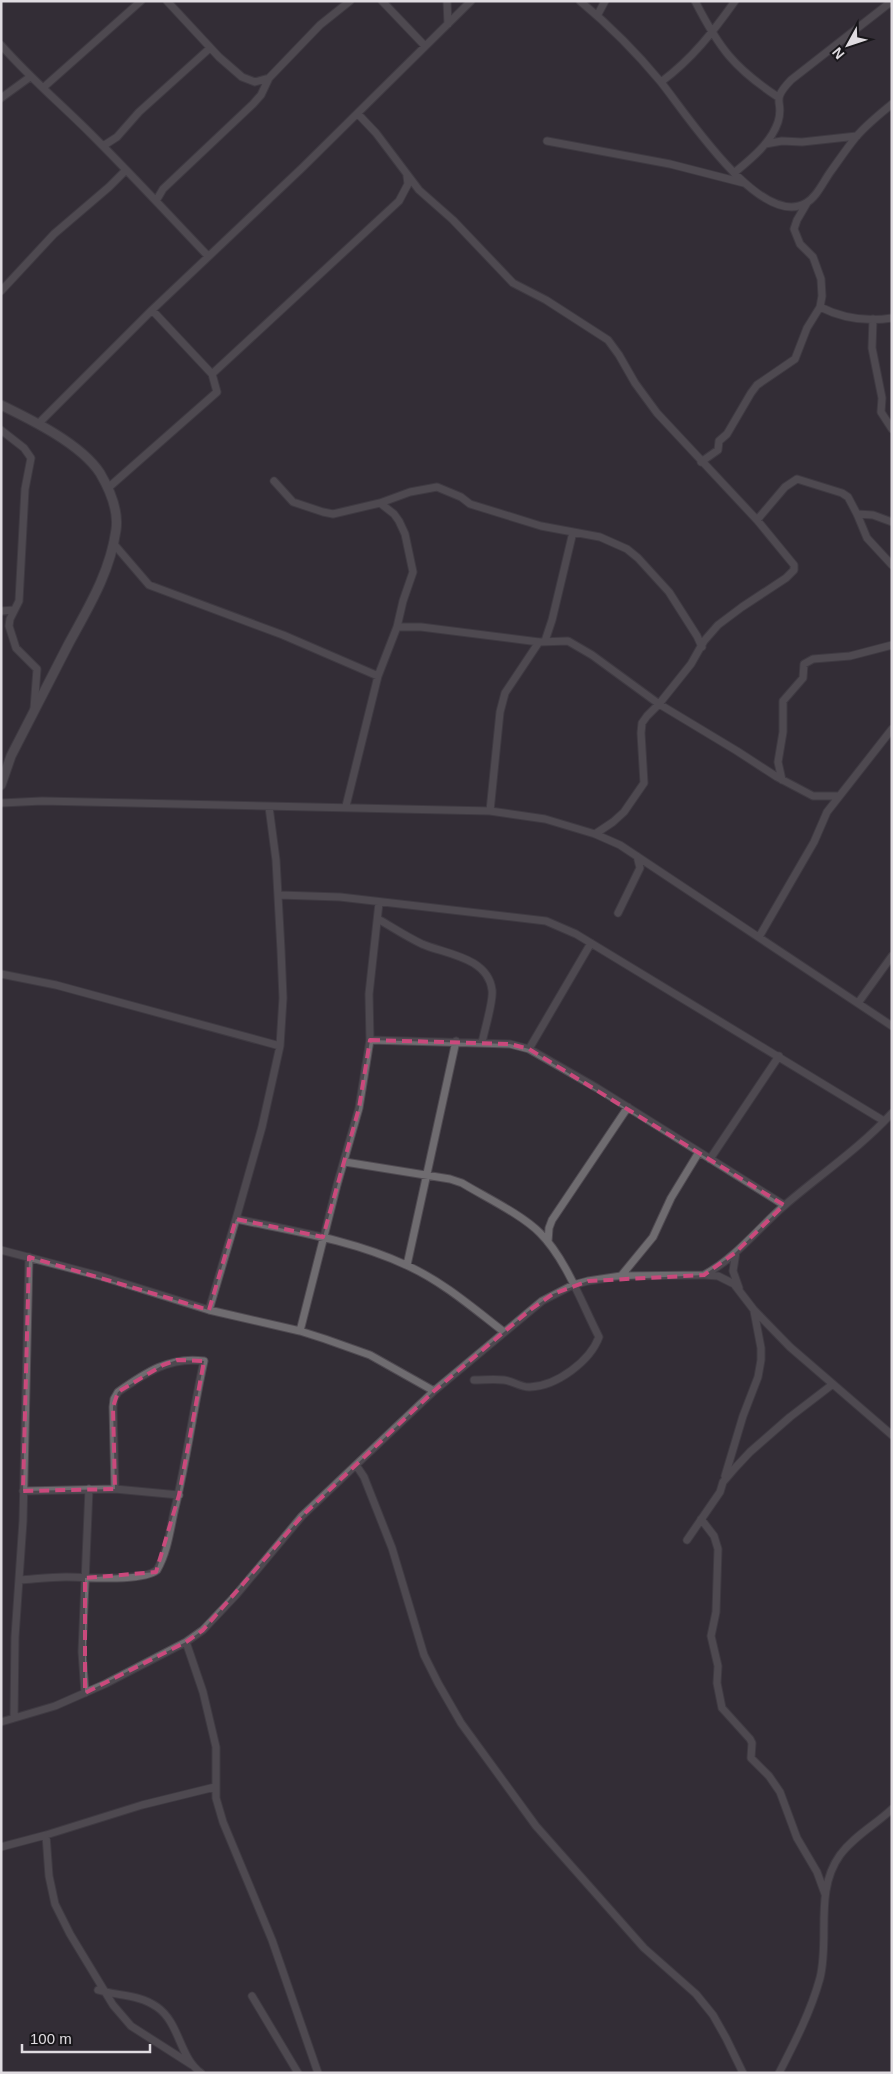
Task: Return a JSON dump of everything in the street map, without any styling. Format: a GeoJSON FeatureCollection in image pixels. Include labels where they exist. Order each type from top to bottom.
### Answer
{"type":"FeatureCollection","features":[{"type":"Feature","properties":{"kind":"street"},"geometry":{"type":"LineString","coordinates":[[44,88],[141,1]]}},
{"type":"Feature","properties":{"kind":"street"},"geometry":{"type":"LineString","coordinates":[[167,1],[210,48],[242,78],[254,82],[268,78]]}},
{"type":"Feature","properties":{"kind":"street"},"geometry":{"type":"LineString","coordinates":[[156,201],[163,189],[253,104],[261,95],[268,78],[307,36],[350,1]]}},
{"type":"Feature","properties":{"kind":"street"},"geometry":{"type":"LineString","coordinates":[[382,1],[425,46]]}},
{"type":"Feature","properties":{"kind":"street"},"geometry":{"type":"LineString","coordinates":[[447,1],[448,24]]}},
{"type":"Feature","properties":{"kind":"street"},"geometry":{"type":"LineString","coordinates":[[39,423],[152,310],[358,114],[472,1]]}},
{"type":"Feature","properties":{"kind":"street"},"geometry":{"type":"LineString","coordinates":[[580,1],[633,50],[734,173],[770,202],[783,206],[802,205],[808,202]]}},
{"type":"Feature","properties":{"kind":"street"},"geometry":{"type":"LineString","coordinates":[[598,16],[605,1]]}},
{"type":"Feature","properties":{"kind":"street"},"geometry":{"type":"LineString","coordinates":[[695,1],[712,34],[745,74],[778,97]]}},
{"type":"Feature","properties":{"kind":"street"},"geometry":{"type":"LineString","coordinates":[[661,82],[690,58],[712,34],[735,1]]}},
{"type":"Feature","properties":{"kind":"street"},"geometry":{"type":"LineString","coordinates":[[734,173],[765,144],[778,122],[780,113],[778,97],[792,80],[892,1]]}},
{"type":"Feature","properties":{"kind":"street"},"geometry":{"type":"LineString","coordinates":[[1,45],[30,77],[44,88],[103,146],[208,256]]}},
{"type":"Feature","properties":{"kind":"street"},"geometry":{"type":"LineString","coordinates":[[103,146],[117,137],[139,112],[210,48]]}},
{"type":"Feature","properties":{"kind":"street"},"geometry":{"type":"LineString","coordinates":[[1,98],[30,77]]}},
{"type":"Feature","properties":{"kind":"street"},"geometry":{"type":"LineString","coordinates":[[701,462],[719,449],[718,442],[727,434],[757,385],[796,358],[807,328],[820,306],[822,296],[821,279],[813,257],[800,244],[794,229],[797,220],[808,202],[819,190],[857,136],[892,104]]}},
{"type":"Feature","properties":{"kind":"street"},"geometry":{"type":"LineString","coordinates":[[358,114],[376,133],[407,176],[431,201],[466,232],[514,283],[546,300],[608,340],[635,383],[657,413],[757,520],[794,565],[794,570],[786,578],[742,607],[718,626],[704,641],[702,647],[659,704],[642,722],[640,733],[644,783],[624,812],[614,822],[594,834]]}},
{"type":"Feature","properties":{"kind":"street"},"geometry":{"type":"LineString","coordinates":[[765,144],[782,141],[802,142],[857,136]]}},
{"type":"Feature","properties":{"kind":"street"},"geometry":{"type":"LineString","coordinates":[[547,141],[670,164],[747,184]]}},
{"type":"Feature","properties":{"kind":"street"},"geometry":{"type":"LineString","coordinates":[[1,291],[54,234],[125,171]]}},
{"type":"Feature","properties":{"kind":"street"},"geometry":{"type":"LineString","coordinates":[[212,374],[399,201],[408,184],[407,176]]}},
{"type":"Feature","properties":{"kind":"street"},"geometry":{"type":"LineString","coordinates":[[820,306],[839,314],[873,320],[892,318]]}},
{"type":"Feature","properties":{"kind":"street"},"geometry":{"type":"LineString","coordinates":[[108,488],[218,390],[212,374],[152,310]]}},
{"type":"Feature","properties":{"kind":"street"},"geometry":{"type":"LineString","coordinates":[[873,320],[872,348],[882,398],[881,412],[892,430]]}},
{"type":"Feature","properties":{"kind":"street"},"geometry":{"type":"LineString","coordinates":[[1,405],[39,423],[73,447],[98,471],[108,488],[115,508],[116,529],[107,569],[99,587],[33,711],[4,770],[1,785]]}},
{"type":"Feature","properties":{"kind":"street"},"geometry":{"type":"LineString","coordinates":[[1,430],[24,448],[31,458],[25,489],[19,601],[9,626],[16,648],[37,669],[33,711]]}},
{"type":"Feature","properties":{"kind":"street"},"geometry":{"type":"LineString","coordinates":[[757,520],[785,487],[797,479],[842,493],[852,502],[867,538],[892,566]]}},
{"type":"Feature","properties":{"kind":"street"},"geometry":{"type":"LineString","coordinates":[[274,480],[294,502],[333,514],[380,503],[410,492],[437,487],[461,496],[470,504],[541,526],[600,537],[627,549],[638,558],[669,592],[702,647]]}},
{"type":"Feature","properties":{"kind":"street"},"geometry":{"type":"LineString","coordinates":[[346,806],[378,676],[397,627],[403,601],[413,572],[405,534],[399,521],[394,514],[380,503]]}},
{"type":"Feature","properties":{"kind":"street"},"geometry":{"type":"LineString","coordinates":[[857,514],[873,515],[892,522]]}},
{"type":"Feature","properties":{"kind":"street"},"geometry":{"type":"LineString","coordinates":[[490,811],[500,712],[505,693],[542,642],[552,620],[573,532]]}},
{"type":"Feature","properties":{"kind":"street"},"geometry":{"type":"LineString","coordinates":[[113,543],[149,585],[283,635],[378,676]]}},
{"type":"Feature","properties":{"kind":"street"},"geometry":{"type":"LineString","coordinates":[[1,611],[14,610]]}},
{"type":"Feature","properties":{"kind":"street"},"geometry":{"type":"LineString","coordinates":[[397,627],[421,627],[542,642],[562,640],[575,644],[659,704],[782,780],[813,796],[839,796]]}},
{"type":"Feature","properties":{"kind":"street"},"geometry":{"type":"LineString","coordinates":[[782,780],[778,762],[783,732],[783,701],[803,678],[804,664],[813,659],[850,656],[892,645]]}},
{"type":"Feature","properties":{"kind":"street"},"geometry":{"type":"LineString","coordinates":[[759,937],[814,842],[827,812],[892,729]]}},
{"type":"Feature","properties":{"kind":"street"},"geometry":{"type":"LineString","coordinates":[[1,803],[42,801],[269,807],[346,806],[490,811],[545,819],[594,834],[620,845],[892,1026]]}},
{"type":"Feature","properties":{"kind":"street"},"geometry":{"type":"LineString","coordinates":[[209,1310],[262,1127],[280,1046],[283,998],[279,895],[269,807]]}},
{"type":"Feature","properties":{"kind":"street"},"geometry":{"type":"LineString","coordinates":[[618,913],[640,868],[637,856]]}},
{"type":"Feature","properties":{"kind":"street"},"geometry":{"type":"LineString","coordinates":[[279,895],[340,897],[378,903],[546,921],[576,934],[884,1121]]}},
{"type":"Feature","properties":{"kind":"street"},"geometry":{"type":"LineString","coordinates":[[300,1331],[323,1237],[359,1108],[370,1040],[370,994],[378,903]]}},
{"type":"Feature","properties":{"kind":"street"},"geometry":{"type":"LineString","coordinates":[[378,919],[421,944],[464,957],[487,976],[493,992],[482,1043]]}},
{"type":"Feature","properties":{"kind":"street"},"geometry":{"type":"LineString","coordinates":[[528,1049],[591,943]]}},
{"type":"Feature","properties":{"kind":"street"},"geometry":{"type":"LineString","coordinates":[[858,1003],[892,956]]}},
{"type":"Feature","properties":{"kind":"street"},"geometry":{"type":"LineString","coordinates":[[1,974],[56,985],[280,1046]]}},
{"type":"Feature","properties":{"kind":"street"},"geometry":{"type":"LineString","coordinates":[[370,1040],[510,1044],[528,1049],[628,1108],[784,1205]]}},
{"type":"Feature","properties":{"kind":"street"},"geometry":{"type":"LineString","coordinates":[[407,1265],[456,1042]]}},
{"type":"Feature","properties":{"kind":"street"},"geometry":{"type":"LineString","coordinates":[[710,1159],[779,1056]]}},
{"type":"Feature","properties":{"kind":"street"},"geometry":{"type":"LineString","coordinates":[[548,1242],[551,1224],[628,1108]]}},
{"type":"Feature","properties":{"kind":"street"},"geometry":{"type":"LineString","coordinates":[[704,1275],[718,1267],[736,1252],[784,1205],[856,1149],[892,1113]]}},
{"type":"Feature","properties":{"kind":"street"},"geometry":{"type":"LineString","coordinates":[[621,1276],[653,1236],[671,1198],[699,1152]]}},
{"type":"Feature","properties":{"kind":"street"},"geometry":{"type":"LineString","coordinates":[[345,1162],[462,1183],[533,1227],[548,1242],[559,1258],[599,1336],[595,1346],[577,1364],[547,1384],[528,1388],[503,1380],[474,1380]]}},
{"type":"Feature","properties":{"kind":"street"},"geometry":{"type":"LineString","coordinates":[[236,1219],[323,1237],[385,1256],[407,1265],[434,1280],[504,1332]]}},
{"type":"Feature","properties":{"kind":"street"},"geometry":{"type":"LineString","coordinates":[[533,1227],[541,1228],[551,1224]]}},
{"type":"Feature","properties":{"kind":"street"},"geometry":{"type":"LineString","coordinates":[[1,1250],[100,1276],[209,1310],[300,1331],[370,1355],[434,1391]]}},
{"type":"Feature","properties":{"kind":"street"},"geometry":{"type":"LineString","coordinates":[[736,1252],[733,1271],[739,1288],[754,1310],[790,1347],[892,1435]]}},
{"type":"Feature","properties":{"kind":"street"},"geometry":{"type":"LineString","coordinates":[[14,1718],[15,1637],[20,1580],[29,1257]]}},
{"type":"Feature","properties":{"kind":"street"},"geometry":{"type":"LineString","coordinates":[[1,1722],[55,1706],[85,1693],[186,1642],[203,1630],[219,1614],[302,1516],[434,1391],[542,1301],[573,1285],[621,1276],[704,1275],[727,1279],[739,1288]]}},
{"type":"Feature","properties":{"kind":"street"},"geometry":{"type":"LineString","coordinates":[[687,1540],[720,1492],[743,1416],[758,1377],[761,1348],[754,1310]]}},
{"type":"Feature","properties":{"kind":"street"},"geometry":{"type":"LineString","coordinates":[[20,1580],[45,1578],[99,1579],[137,1576],[157,1570],[167,1545],[179,1495],[193,1408],[204,1361],[178,1360],[164,1365],[118,1392],[114,1399],[115,1490]]}},
{"type":"Feature","properties":{"kind":"street"},"geometry":{"type":"LineString","coordinates":[[723,1482],[750,1452],[833,1384]]}},
{"type":"Feature","properties":{"kind":"street"},"geometry":{"type":"LineString","coordinates":[[356,1465],[364,1477],[392,1548],[424,1654],[461,1723],[536,1826],[644,1948],[696,1994],[713,2015],[743,2073]]}},
{"type":"Feature","properties":{"kind":"street"},"geometry":{"type":"LineString","coordinates":[[23,1491],[89,1489],[179,1495]]}},
{"type":"Feature","properties":{"kind":"street"},"geometry":{"type":"LineString","coordinates":[[85,1693],[82,1652],[89,1489]]}},
{"type":"Feature","properties":{"kind":"street"},"geometry":{"type":"LineString","coordinates":[[700,1519],[714,1536],[718,1549],[716,1612],[711,1636],[718,1666],[719,1702],[722,1708],[750,1739],[752,1743],[751,1758],[769,1776],[780,1792],[797,1838],[817,1872],[825,1894]]}},
{"type":"Feature","properties":{"kind":"street"},"geometry":{"type":"LineString","coordinates":[[186,1642],[203,1692],[216,1747],[216,1798],[223,1822],[272,1940],[318,2073]]}},
{"type":"Feature","properties":{"kind":"street"},"geometry":{"type":"LineString","coordinates":[[1,1847],[46,1835],[142,1804],[215,1787]]}},
{"type":"Feature","properties":{"kind":"street"},"geometry":{"type":"LineString","coordinates":[[780,2073],[805,2021],[820,1976],[825,1894],[840,1856],[854,1839],[892,1810]]}},
{"type":"Feature","properties":{"kind":"street"},"geometry":{"type":"LineString","coordinates":[[46,1835],[49,1876],[54,1904],[119,2014],[131,2026],[192,2065],[201,2073]]}},
{"type":"Feature","properties":{"kind":"street"},"geometry":{"type":"LineString","coordinates":[[98,1990],[119,1993],[155,2005],[170,2020],[192,2065]]}},
{"type":"Feature","properties":{"kind":"street"},"geometry":{"type":"LineString","coordinates":[[252,1996],[298,2073]]}},
{"type":"Feature","properties":{"kind":"highlighted area"},"geometry":{"type":"Polygon","coordinates":[[[370,1040],[510,1044],[529,1049],[784,1205],[735,1253],[704,1275],[588,1281],[553,1294],[530,1310],[434,1391],[302,1516],[203,1630],[186,1642],[85,1693],[85,1578],[156,1572],[179,1495],[204,1361],[177,1360],[163,1365],[118,1392],[113,1407],[115,1489],[23,1491],[29,1257],[209,1310],[236,1219],[323,1237],[359,1108],[370,1040]]]}}]}
